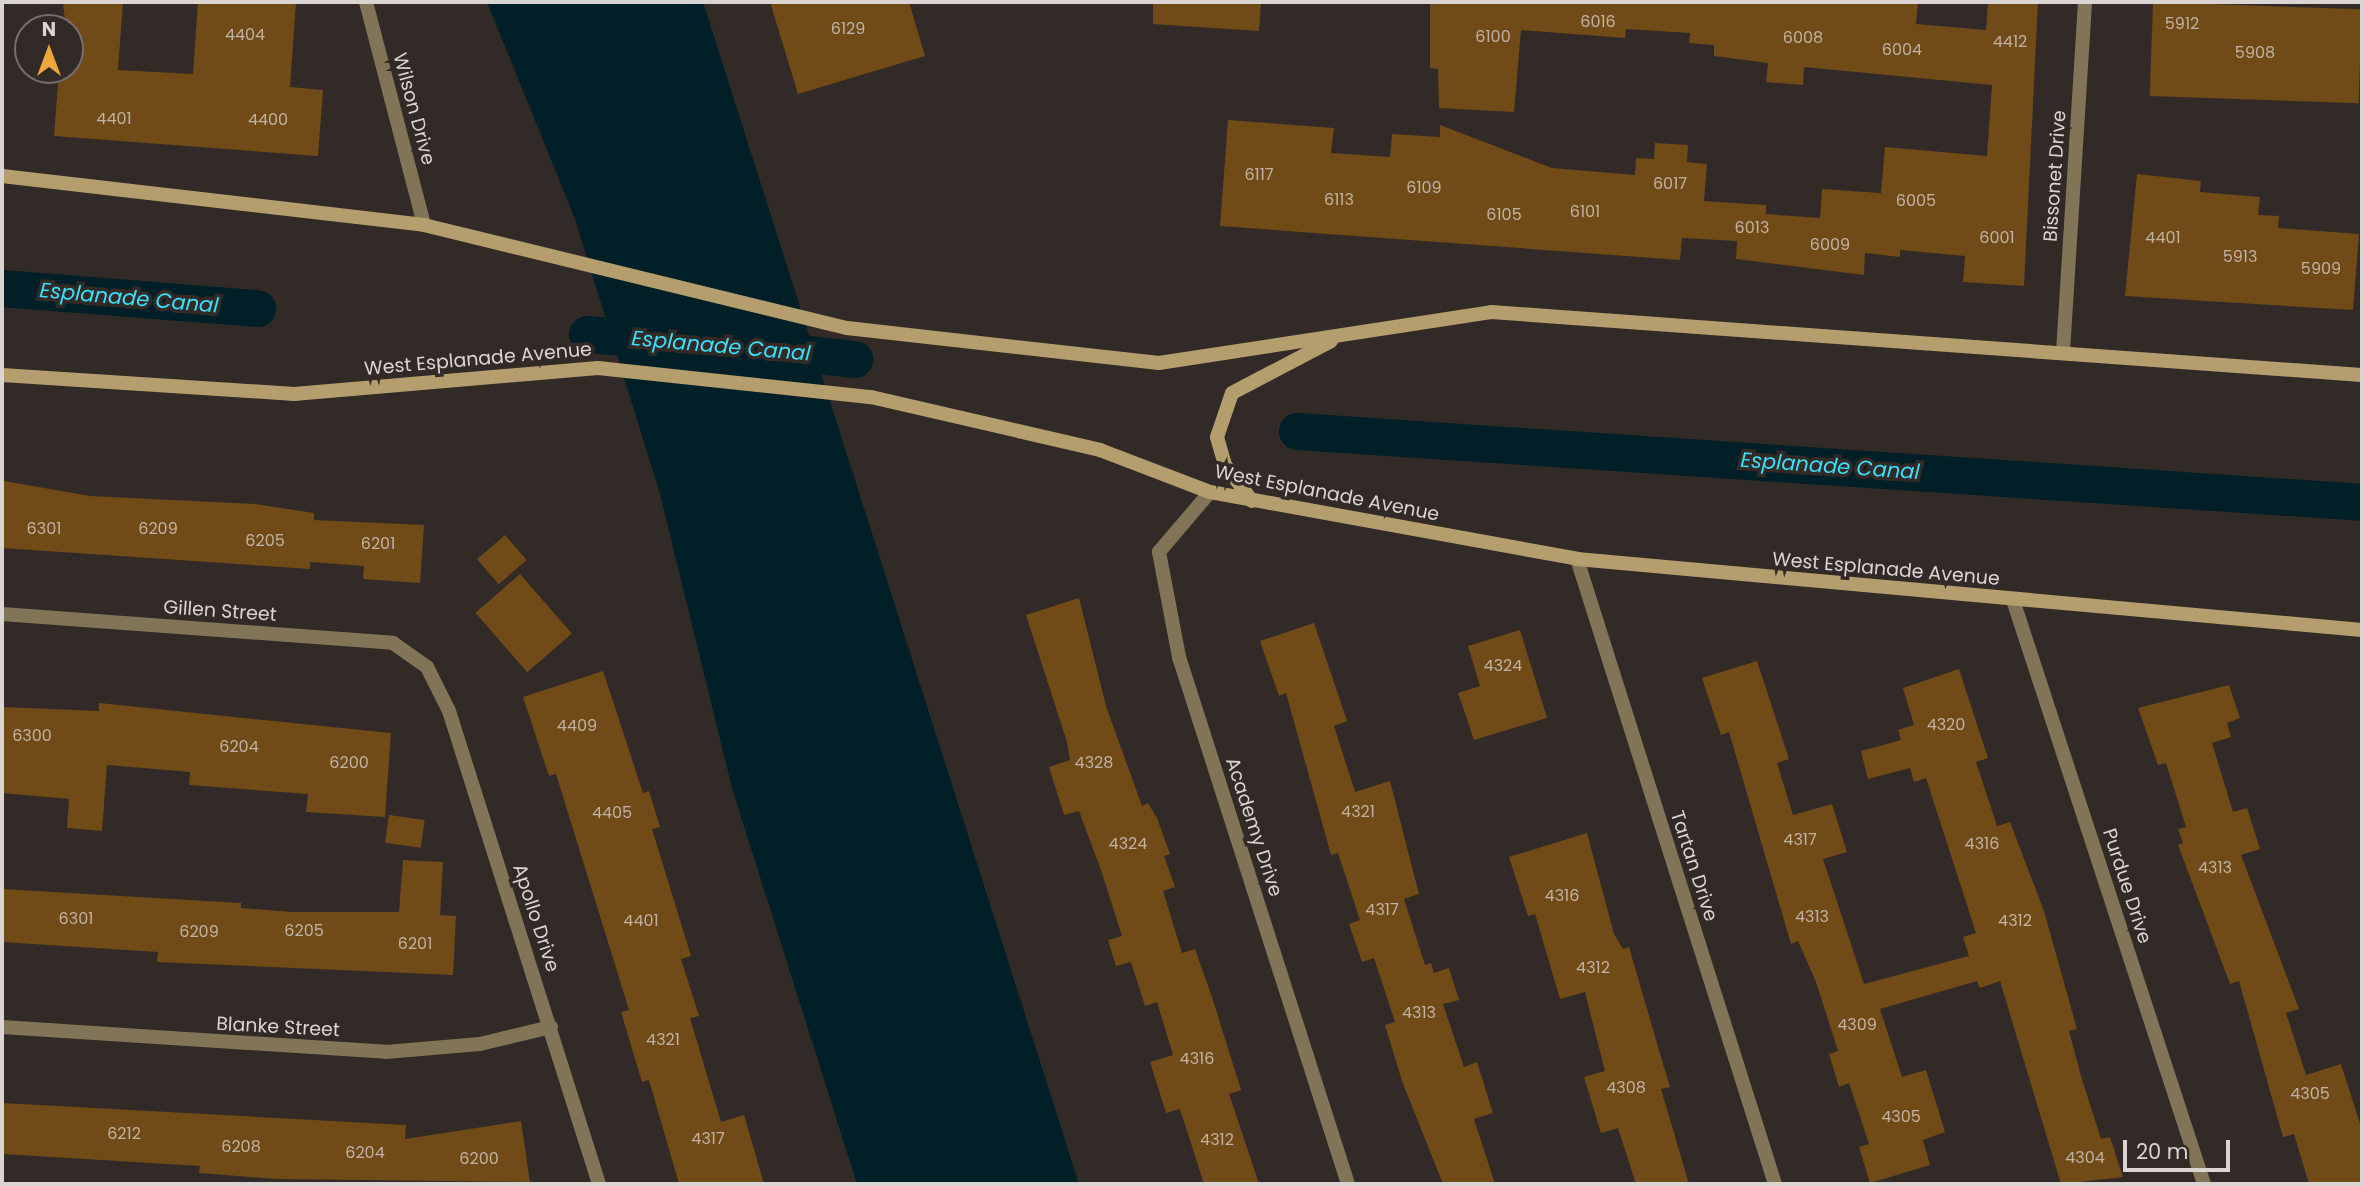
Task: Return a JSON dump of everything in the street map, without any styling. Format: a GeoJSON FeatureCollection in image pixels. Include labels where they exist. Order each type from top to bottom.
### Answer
{"type":"FeatureCollection","features":[{"type":"Feature","properties":{"kind":"main road"},"geometry":{"type":"LineString","coordinates":[[2,176],[424,225],[564,262],[847,328],[1159,363],[1491,312],[2362,375]]}},
{"type":"Feature","properties":{"kind":"main road"},"geometry":{"type":"LineString","coordinates":[[1252,501],[1225,465],[1217,437],[1232,393],[1345,334]]}},
{"type":"Feature","properties":{"kind":"main road","name":"West Esplanade Avenue"},"geometry":{"type":"LineString","coordinates":[[2,375],[294,394],[598,368],[871,397],[1100,450],[1210,492],[1577,559],[2362,630]]}},
{"type":"Feature","properties":{"kind":"street","name":"Wilson Drive"},"geometry":{"type":"LineString","coordinates":[[366,2],[424,225]]}},
{"type":"Feature","properties":{"kind":"street","name":"Bissonet Drive"},"geometry":{"type":"LineString","coordinates":[[2063,352],[2085,2]]}},
{"type":"Feature","properties":{"kind":"street","name":"Academy Drive"},"geometry":{"type":"LineString","coordinates":[[1210,492],[1159,552],[1179,657],[1348,1184]]}},
{"type":"Feature","properties":{"kind":"street","name":"Tartan Drive"},"geometry":{"type":"LineString","coordinates":[[1577,559],[1775,1184]]}},
{"type":"Feature","properties":{"kind":"street","name":"Purdue Drive"},"geometry":{"type":"LineString","coordinates":[[2013,600],[2204,1184]]}},
{"type":"Feature","properties":{"kind":"street","name":"Gillen Street"},"geometry":{"type":"LineString","coordinates":[[2,614],[393,643],[427,667]]}},
{"type":"Feature","properties":{"kind":"street","name":"Apollo Drive"},"geometry":{"type":"LineString","coordinates":[[427,667],[449,711],[599,1184]]}},
{"type":"Feature","properties":{"kind":"street","name":"Blanke Street"},"geometry":{"type":"LineString","coordinates":[[2,1027],[386,1052],[480,1044],[551,1027]]}},
{"type":"Feature","properties":{"kind":"water"},"geometry":{"type":"Polygon","coordinates":[[[487,2],[703,2],[1079,1184],[857,1184],[732,788],[660,494],[575,219],[487,2]]]}},
{"type":"Feature","properties":{"kind":"building"},"geometry":{"type":"Polygon","coordinates":[[[63,2],[123,2],[118,70],[193,74],[198,2],[296,3],[290,87],[323,90],[318,156],[54,136],[58,84],[84,84],[84,14],[64,14],[63,2]]]}},
{"type":"Feature","properties":{"kind":"building"},"geometry":{"type":"Polygon","coordinates":[[[770,2],[909,2],[925,56],[798,94],[770,2]]]}},
{"type":"Feature","properties":{"kind":"building"},"geometry":{"type":"Polygon","coordinates":[[[1153,2],[1261,2],[1259,31],[1153,24],[1153,2]]]}},
{"type":"Feature","properties":{"kind":"building"},"geometry":{"type":"Polygon","coordinates":[[[1430,2],[1918,2],[1916,24],[1986,30],[1988,2],[2038,2],[2024,286],[1963,282],[1965,256],[1900,250],[1900,257],[1865,253],[1864,275],[1736,259],[1737,241],[1682,238],[1680,260],[1220,226],[1228,120],[1334,128],[1331,153],[1390,157],[1392,134],[1440,137],[1440,125],[1552,168],[1635,175],[1636,158],[1654,159],[1655,143],[1688,145],[1687,162],[1707,164],[1704,201],[1766,205],[1766,214],[1820,218],[1822,189],[1881,193],[1885,147],[1987,156],[1992,85],[1804,67],[1803,85],[1766,82],[1768,63],[1714,56],[1714,45],[1689,43],[1690,33],[1626,29],[1625,38],[1521,30],[1514,112],[1439,108],[1438,69],[1430,68],[1430,2]]]}},
{"type":"Feature","properties":{"kind":"building"},"geometry":{"type":"Polygon","coordinates":[[[2153,2],[2362,9],[2359,103],[2150,96],[2153,2]]]}},
{"type":"Feature","properties":{"kind":"building"},"geometry":{"type":"Polygon","coordinates":[[[2137,174],[2201,181],[2200,192],[2260,197],[2258,215],[2279,216],[2278,228],[2359,234],[2353,310],[2125,296],[2137,174]]]}},
{"type":"Feature","properties":{"kind":"building"},"geometry":{"type":"Polygon","coordinates":[[[4,481],[90,496],[255,504],[314,513],[314,520],[424,525],[420,583],[363,579],[364,566],[310,562],[310,569],[2,548],[4,481]]]}},
{"type":"Feature","properties":{"kind":"building"},"geometry":{"type":"Polygon","coordinates":[[[505,535],[527,560],[499,584],[477,559],[505,535]]]}},
{"type":"Feature","properties":{"kind":"building"},"geometry":{"type":"Polygon","coordinates":[[[520,574],[572,634],[527,672],[475,613],[520,574]]]}},
{"type":"Feature","properties":{"kind":"building"},"geometry":{"type":"Polygon","coordinates":[[[1079,598],[1106,706],[1142,806],[1148,803],[1157,818],[1170,854],[1164,856],[1175,887],[1163,891],[1182,953],[1195,949],[1213,1000],[1241,1090],[1229,1094],[1259,1184],[1204,1184],[1180,1109],[1166,1113],[1150,1062],[1173,1055],[1157,1002],[1145,1006],[1131,962],[1116,966],[1108,940],[1122,936],[1101,870],[1079,811],[1064,815],[1049,767],[1070,760],[1067,742],[1026,615],[1079,598]]]}},
{"type":"Feature","properties":{"kind":"building"},"geometry":{"type":"Polygon","coordinates":[[[1314,623],[1347,721],[1334,726],[1355,792],[1390,781],[1419,894],[1404,899],[1425,965],[1431,963],[1434,973],[1449,968],[1459,1000],[1443,1004],[1464,1067],[1477,1062],[1493,1113],[1474,1119],[1495,1184],[1443,1184],[1402,1081],[1385,1025],[1395,1022],[1374,958],[1362,962],[1349,924],[1360,920],[1338,853],[1331,855],[1286,693],[1279,696],[1260,641],[1314,623]]]}},
{"type":"Feature","properties":{"kind":"building"},"geometry":{"type":"Polygon","coordinates":[[[1520,630],[1547,718],[1474,740],[1458,693],[1480,686],[1468,646],[1520,630]]]}},
{"type":"Feature","properties":{"kind":"building"},"geometry":{"type":"Polygon","coordinates":[[[1757,661],[1789,759],[1777,763],[1793,815],[1832,804],[1847,852],[1823,859],[1864,984],[1969,956],[1963,937],[1976,933],[1926,778],[1914,782],[1910,768],[1868,779],[1861,751],[1901,740],[1898,730],[1914,725],[1903,688],[1959,669],[1988,758],[1976,762],[1997,826],[2010,822],[2044,911],[2077,1029],[2069,1031],[2081,1076],[2101,1139],[2110,1137],[2123,1177],[2061,1184],[2000,981],[1980,988],[1977,981],[1880,1009],[1902,1077],[1926,1070],[1945,1132],[1923,1140],[1930,1165],[1870,1183],[1859,1147],[1869,1144],[1849,1083],[1839,1087],[1829,1054],[1838,1051],[1816,982],[1798,941],[1791,944],[1729,732],[1721,735],[1702,678],[1757,661]]]}},
{"type":"Feature","properties":{"kind":"building"},"geometry":{"type":"Polygon","coordinates":[[[603,671],[643,793],[649,791],[660,827],[652,829],[691,956],[681,959],[699,1016],[690,1018],[721,1122],[744,1115],[764,1184],[679,1184],[649,1080],[642,1082],[621,1012],[629,1010],[556,774],[549,776],[523,697],[603,671]]]}},
{"type":"Feature","properties":{"kind":"building"},"geometry":{"type":"Polygon","coordinates":[[[2229,685],[2240,718],[2227,723],[2231,737],[2212,743],[2233,812],[2247,808],[2260,849],[2241,855],[2299,1009],[2286,1013],[2306,1075],[2341,1064],[2362,1130],[2362,1184],[2309,1184],[2294,1134],[2283,1137],[2239,981],[2230,984],[2178,845],[2183,843],[2178,829],[2186,827],[2166,763],[2158,765],[2138,708],[2229,685]]]}},
{"type":"Feature","properties":{"kind":"building"},"geometry":{"type":"Polygon","coordinates":[[[99,703],[391,733],[385,817],[306,812],[308,794],[189,785],[190,772],[107,765],[102,831],[67,828],[69,799],[2,793],[2,707],[99,711],[99,703]]]}},
{"type":"Feature","properties":{"kind":"building"},"geometry":{"type":"Polygon","coordinates":[[[389,815],[425,820],[421,848],[385,843],[389,815]]]}},
{"type":"Feature","properties":{"kind":"building"},"geometry":{"type":"Polygon","coordinates":[[[1587,833],[1614,934],[1623,949],[1629,947],[1670,1087],[1661,1089],[1689,1184],[1636,1184],[1618,1128],[1601,1133],[1584,1077],[1605,1071],[1585,992],[1560,999],[1535,914],[1528,916],[1509,857],[1587,833]]]}},
{"type":"Feature","properties":{"kind":"building"},"geometry":{"type":"Polygon","coordinates":[[[403,860],[443,862],[440,915],[456,916],[453,975],[157,962],[158,952],[2,942],[2,889],[241,903],[241,908],[293,912],[399,912],[403,860]]]}},
{"type":"Feature","properties":{"kind":"building"},"geometry":{"type":"Polygon","coordinates":[[[2,1103],[406,1125],[405,1139],[521,1121],[530,1182],[277,1179],[199,1173],[200,1166],[2,1154],[2,1103]]]}},
{"type":"Feature","properties":{"kind":"waterway","name":"Esplanade Canal"},"geometry":{"type":"LineString","coordinates":[[2,288],[257,308]]}},
{"type":"Feature","properties":{"kind":"waterway","name":"Esplanade Canal"},"geometry":{"type":"LineString","coordinates":[[587,334],[662,340]]}},
{"type":"Feature","properties":{"kind":"waterway","name":"Esplanade Canal"},"geometry":{"type":"LineString","coordinates":[[765,349],[854,359]]}},
{"type":"Feature","properties":{"kind":"waterway","name":"Esplanade Canal"},"geometry":{"type":"LineString","coordinates":[[1297,431],[2362,502]]}}]}
